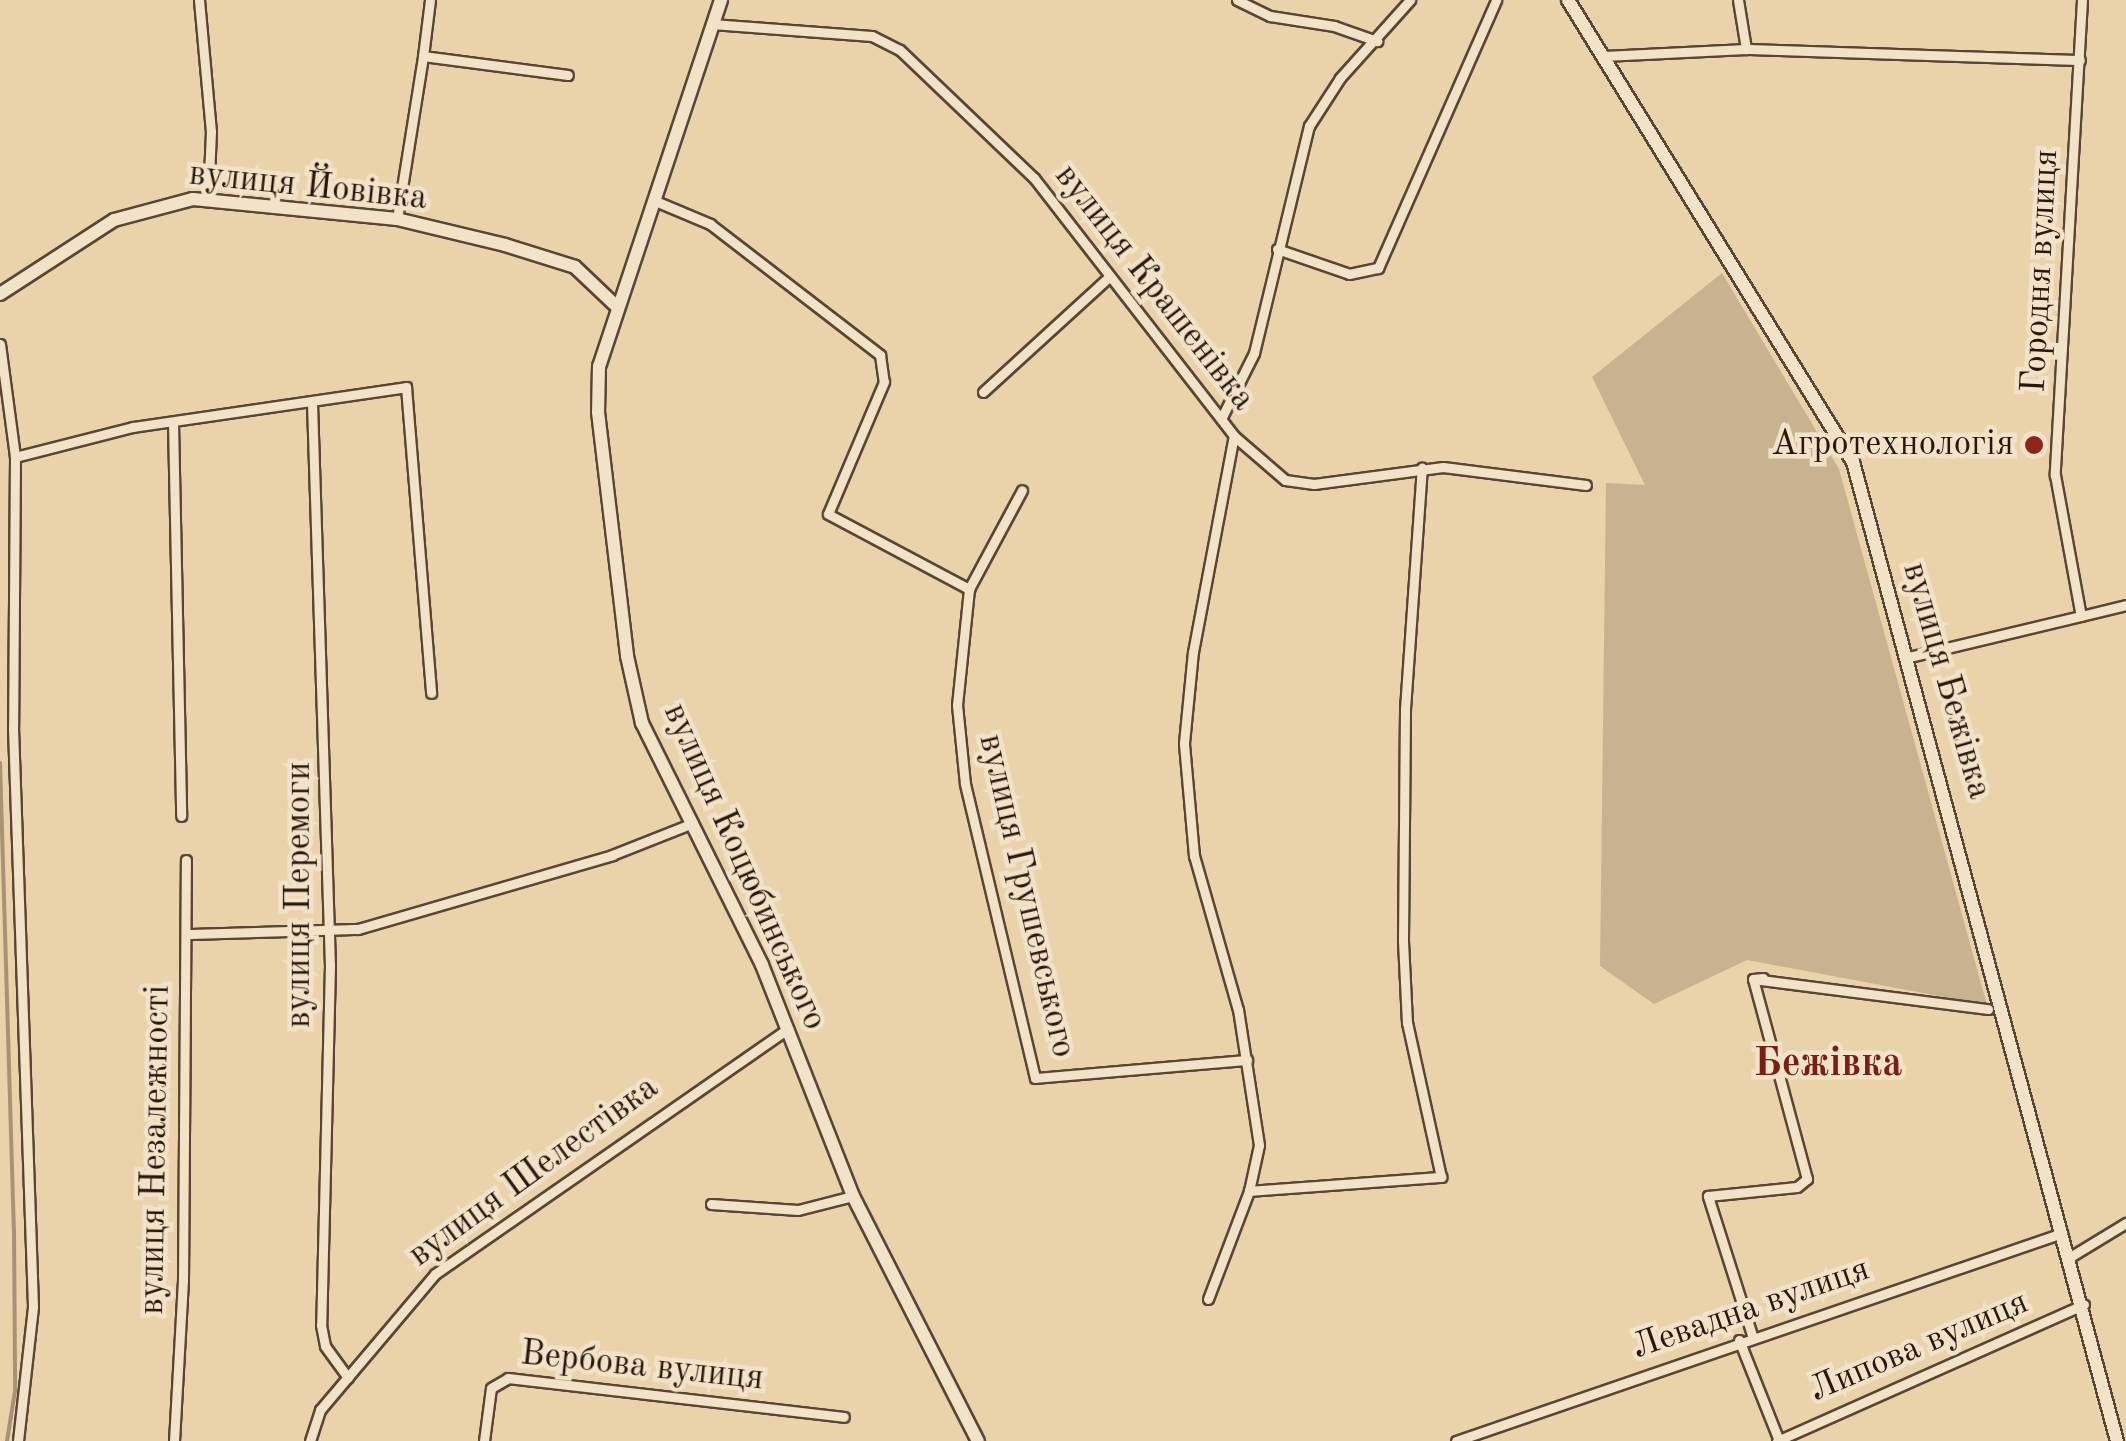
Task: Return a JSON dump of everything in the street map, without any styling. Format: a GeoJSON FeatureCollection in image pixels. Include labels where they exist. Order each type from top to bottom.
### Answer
{"type":"FeatureCollection","features":[{"type":"Feature","properties":{"kind":"street"},"geometry":{"type":"LineString","coordinates":[[199,0],[211,131],[208,200]]}},
{"type":"Feature","properties":{"kind":"street"},"geometry":{"type":"LineString","coordinates":[[396,219],[430,0]]}},
{"type":"Feature","properties":{"kind":"street","name":"вулиця Коцюбинського"},"geometry":{"type":"LineString","coordinates":[[721,0],[614,305],[598,366],[598,412],[627,656],[642,723],[788,1029],[853,1196],[978,1441]]}},
{"type":"Feature","properties":{"kind":"street"},"geometry":{"type":"LineString","coordinates":[[1237,0],[1270,16],[1334,26],[1376,42]]}},
{"type":"Feature","properties":{"kind":"street"},"geometry":{"type":"LineString","coordinates":[[1222,417],[1254,354],[1310,126],[1340,78],[1410,0]]}},
{"type":"Feature","properties":{"kind":"street"},"geometry":{"type":"LineString","coordinates":[[1277,249],[1349,274],[1378,268],[1496,0]]}},
{"type":"Feature","properties":{"kind":"street","name":"вулиця Бежівка"},"geometry":{"type":"LineString","coordinates":[[1568,0],[1853,462],[2065,1232],[2117,1441]]}},
{"type":"Feature","properties":{"kind":"street"},"geometry":{"type":"LineString","coordinates":[[1738,0],[1746,49]]}},
{"type":"Feature","properties":{"kind":"street","name":"Городня вулиця"},"geometry":{"type":"LineString","coordinates":[[2081,616],[2055,475],[2082,0]]}},
{"type":"Feature","properties":{"kind":"street","name":"вулиця Крашенівка"},"geometry":{"type":"LineString","coordinates":[[712,24],[872,36],[900,50],[1034,178],[1234,436],[1273,473],[1300,484],[1422,468],[1586,485]]}},
{"type":"Feature","properties":{"kind":"street"},"geometry":{"type":"LineString","coordinates":[[1604,56],[1746,49],[2080,60]]}},
{"type":"Feature","properties":{"kind":"street"},"geometry":{"type":"LineString","coordinates":[[423,56],[568,75]]}},
{"type":"Feature","properties":{"kind":"street"},"geometry":{"type":"LineString","coordinates":[[650,199],[710,224],[880,355],[884,382],[828,514],[969,589],[1022,490]]}},
{"type":"Feature","properties":{"kind":"street","name":"вулиця Йовівка"},"geometry":{"type":"LineString","coordinates":[[0,294],[114,220],[174,202],[208,200],[396,219],[556,258],[585,272],[614,305]]}},
{"type":"Feature","properties":{"kind":"street"},"geometry":{"type":"LineString","coordinates":[[983,392],[1109,276]]}},
{"type":"Feature","properties":{"kind":"street"},"geometry":{"type":"LineString","coordinates":[[0,344],[15,457],[13,728],[33,1308],[18,1441]]}},
{"type":"Feature","properties":{"kind":"street"},"geometry":{"type":"LineString","coordinates":[[15,457],[172,422],[406,387],[431,694]]}},
{"type":"Feature","properties":{"kind":"street","name":"вулиця Перемоги"},"geometry":{"type":"LineString","coordinates":[[312,403],[329,932],[321,1325],[325,1346],[348,1378]]}},
{"type":"Feature","properties":{"kind":"street"},"geometry":{"type":"LineString","coordinates":[[172,422],[181,816]]}},
{"type":"Feature","properties":{"kind":"street"},"geometry":{"type":"LineString","coordinates":[[1208,1299],[1249,1192],[1258,1144],[1246,1060],[1194,856],[1184,743],[1192,652],[1234,436]]}},
{"type":"Feature","properties":{"kind":"street"},"geometry":{"type":"LineString","coordinates":[[1249,1192],[1441,1176],[1407,1023],[1404,940],[1405,709],[1422,468]]}},
{"type":"Feature","properties":{"kind":"street","name":"вулиця Грушевського"},"geometry":{"type":"LineString","coordinates":[[969,589],[957,705],[965,784],[1035,1078],[1246,1060]]}},
{"type":"Feature","properties":{"kind":"street"},"geometry":{"type":"LineString","coordinates":[[1908,657],[2126,606]]}},
{"type":"Feature","properties":{"kind":"street"},"geometry":{"type":"LineString","coordinates":[[187,934],[358,929],[576,866],[693,823]]}},
{"type":"Feature","properties":{"kind":"street","name":"вулиця Незалежності"},"geometry":{"type":"LineString","coordinates":[[174,1441],[186,860]]}},
{"type":"Feature","properties":{"kind":"street"},"geometry":{"type":"LineString","coordinates":[[1752,1335],[1708,1196],[1797,1187],[1806,1179],[1758,979],[1988,1009]]}},
{"type":"Feature","properties":{"kind":"street","name":"вулиця Шелестівка"},"geometry":{"type":"LineString","coordinates":[[310,1441],[320,1410],[435,1274],[788,1029]]}},
{"type":"Feature","properties":{"kind":"street"},"geometry":{"type":"LineString","coordinates":[[711,1204],[798,1210],[853,1196]]}},
{"type":"Feature","properties":{"kind":"street"},"geometry":{"type":"LineString","coordinates":[[2070,1257],[2126,1222]]}},
{"type":"Feature","properties":{"kind":"street","name":"Левадна вулиця"},"geometry":{"type":"LineString","coordinates":[[1456,1441],[1752,1335],[1970,1269],[2065,1232]]}},
{"type":"Feature","properties":{"kind":"street","name":"Липова вулиця"},"geometry":{"type":"LineString","coordinates":[[1778,1439],[2084,1304]]}},
{"type":"Feature","properties":{"kind":"street"},"geometry":{"type":"LineString","coordinates":[[1739,1340],[1778,1439]]}},
{"type":"Feature","properties":{"kind":"street","name":"Вербова вулиця"},"geometry":{"type":"LineString","coordinates":[[484,1441],[491,1388],[508,1378],[844,1417]]}},
{"type":"Feature","properties":{"kind":"shaded area"},"geometry":{"type":"Polygon","coordinates":[[[1722,273],[1839,469],[1987,1005],[1747,960],[1654,1004],[1600,966],[1606,483],[1645,485],[1592,377],[1722,273]]]}},
{"type":"Feature","properties":{"kind":"waterway"},"geometry":{"type":"LineString","coordinates":[[0,763],[14,1229],[15,1391],[7,1441]]}},
{"type":"Feature","properties":{"kind":"place","name":"Агротехнологія"},"geometry":{"type":"Point","coordinates":[2034,445]}},
{"type":"Feature","properties":{"kind":"district","name":"Бежівка"},"geometry":{"type":"Point","coordinates":[1828,1065]}}]}
